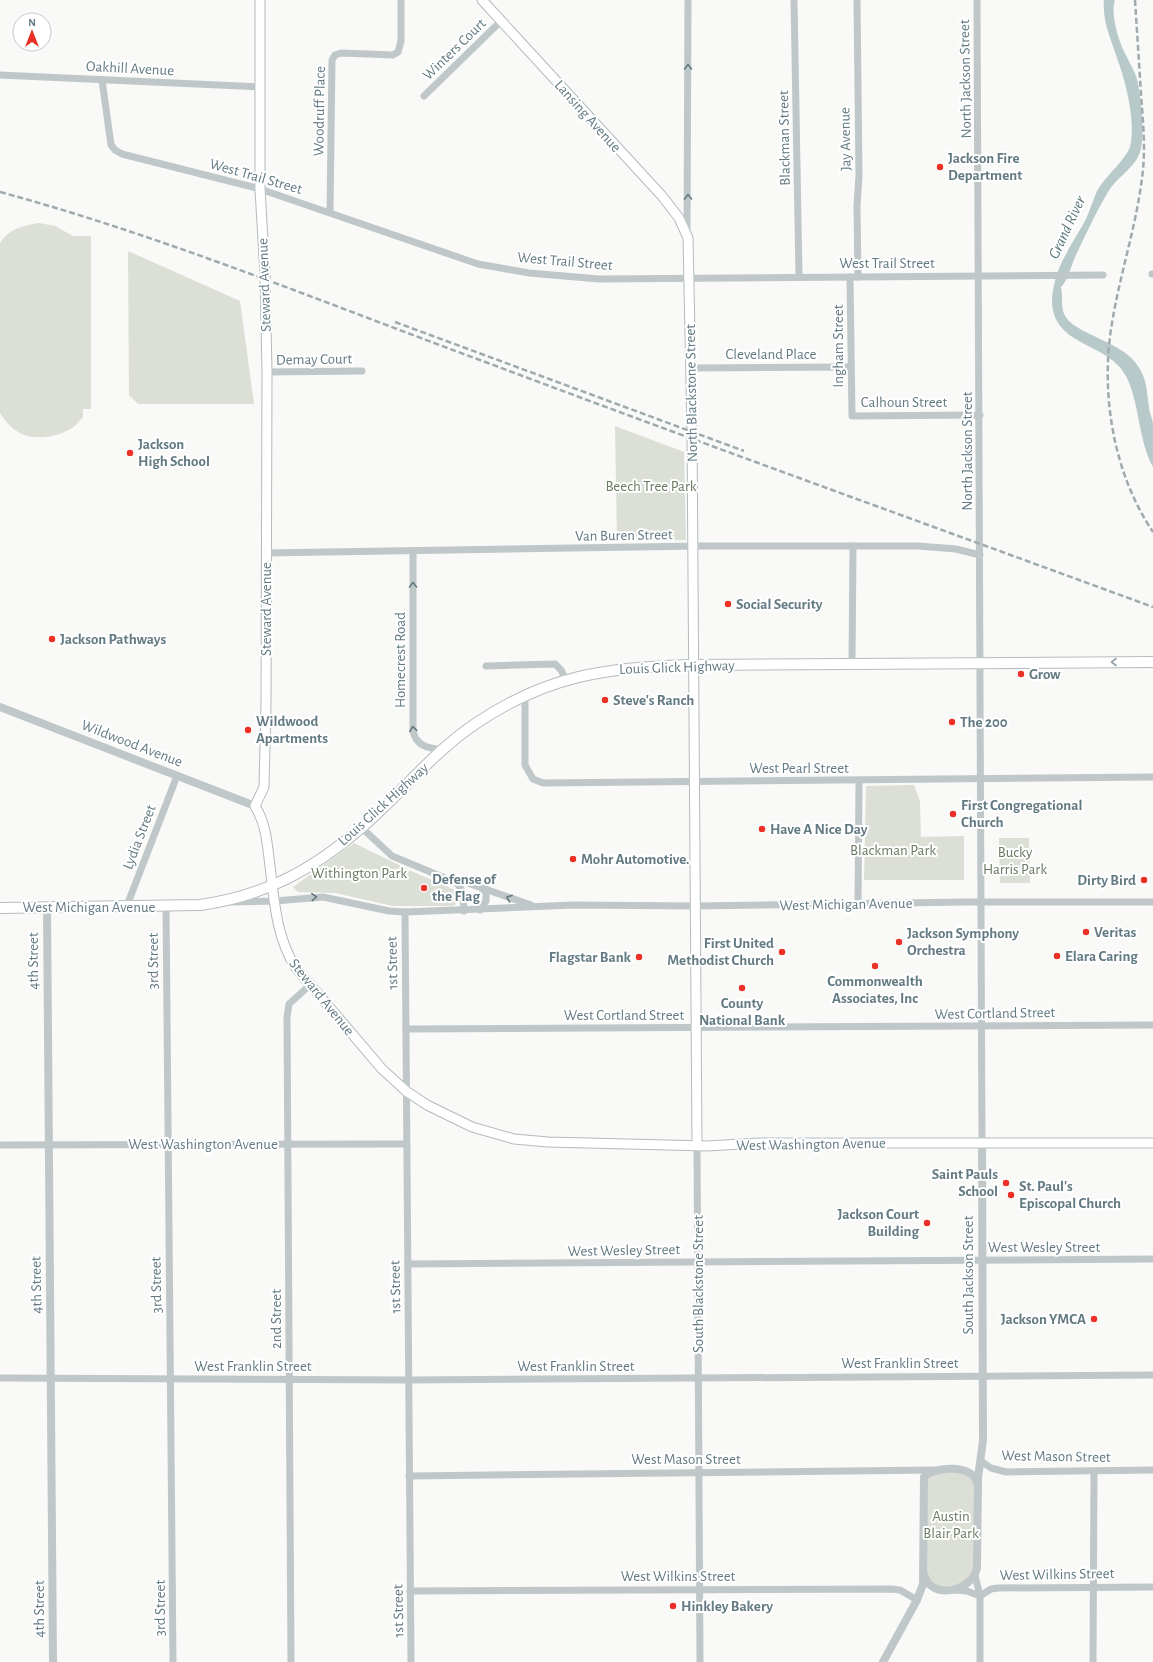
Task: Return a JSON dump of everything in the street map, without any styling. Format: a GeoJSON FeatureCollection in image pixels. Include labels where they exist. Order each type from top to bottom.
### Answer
{"type":"FeatureCollection","features":[{"type":"Feature","properties":{"kind":"main road","name":"Steward Avenue"},"geometry":{"type":"LineString","coordinates":[[260,0],[260,189],[265,275],[266,372],[265,782],[264,792],[255,806],[263,825],[280,933],[286,952],[296,968],[376,1063],[406,1091],[435,1109],[472,1127]]}},
{"type":"Feature","properties":{"kind":"main road","name":"Lansing Avenue"},"geometry":{"type":"LineString","coordinates":[[482,0],[662,196],[679,218],[687,236]]}},
{"type":"Feature","properties":{"kind":"main road","name":"North Blackstone Street"},"geometry":{"type":"LineString","coordinates":[[687,236],[690,278],[695,906]]}},
{"type":"Feature","properties":{"kind":"main road","name":"Louis Glick Highway"},"geometry":{"type":"LineString","coordinates":[[178,906],[226,901],[252,895],[273,886],[311,865],[362,828],[442,750],[474,724],[524,696],[566,680],[619,668],[693,665],[1153,662]]}},
{"type":"Feature","properties":{"kind":"main road","name":"West Michigan Avenue"},"geometry":{"type":"LineString","coordinates":[[0,908],[126,908],[178,906]]}},
{"type":"Feature","properties":{"kind":"main road","name":"South Blackstone Street"},"geometry":{"type":"LineString","coordinates":[[695,906],[697,1145]]}},
{"type":"Feature","properties":{"kind":"main road","name":"West Washington Avenue"},"geometry":{"type":"LineString","coordinates":[[472,1127],[502,1137],[530,1141],[697,1145],[759,1143],[1153,1142]]}},
{"type":"Feature","properties":{"kind":"street","name":"Woodruff Place"},"geometry":{"type":"LineString","coordinates":[[330,212],[332,60],[335,55],[341,53],[393,55],[398,52],[401,41],[401,0]]}},
{"type":"Feature","properties":{"kind":"street","name":"North Blackstone Street"},"geometry":{"type":"LineString","coordinates":[[687,236],[688,0]]}},
{"type":"Feature","properties":{"kind":"street","name":"Blackman Street"},"geometry":{"type":"LineString","coordinates":[[794,0],[799,276]]}},
{"type":"Feature","properties":{"kind":"street","name":"Jay Avenue"},"geometry":{"type":"LineString","coordinates":[[854,277],[859,168],[857,0]]}},
{"type":"Feature","properties":{"kind":"street","name":"North Jackson Street"},"geometry":{"type":"LineString","coordinates":[[977,0],[980,276],[981,902]]}},
{"type":"Feature","properties":{"kind":"street","name":"Winters Court"},"geometry":{"type":"LineString","coordinates":[[424,96],[501,21]]}},
{"type":"Feature","properties":{"kind":"street","name":"Oakhill Avenue"},"geometry":{"type":"LineString","coordinates":[[0,75],[260,87]]}},
{"type":"Feature","properties":{"kind":"street","name":"West Trail Street"},"geometry":{"type":"LineString","coordinates":[[102,80],[110,140],[115,150],[122,154],[260,189],[478,264],[505,269],[599,279],[799,276],[1103,275]]}},
{"type":"Feature","properties":{"kind":"street","name":"Ingham Street"},"geometry":{"type":"LineString","coordinates":[[852,416],[851,367],[854,277]]}},
{"type":"Feature","properties":{"kind":"street","name":"Cleveland Place"},"geometry":{"type":"LineString","coordinates":[[691,368],[851,367]]}},
{"type":"Feature","properties":{"kind":"street","name":"Demay Court"},"geometry":{"type":"LineString","coordinates":[[266,372],[362,371]]}},
{"type":"Feature","properties":{"kind":"street","name":"Calhoun Street"},"geometry":{"type":"LineString","coordinates":[[852,416],[980,415]]}},
{"type":"Feature","properties":{"kind":"street"},"geometry":{"type":"LineString","coordinates":[[852,546],[852,663]]}},
{"type":"Feature","properties":{"kind":"street","name":"Van Buren Street"},"geometry":{"type":"LineString","coordinates":[[266,553],[692,547],[918,546],[956,549],[980,555]]}},
{"type":"Feature","properties":{"kind":"street","name":"Homecrest Road"},"geometry":{"type":"LineString","coordinates":[[413,552],[413,730],[416,738],[422,745],[442,750]]}},
{"type":"Feature","properties":{"kind":"street"},"geometry":{"type":"LineString","coordinates":[[486,666],[555,664],[561,670],[566,680]]}},
{"type":"Feature","properties":{"kind":"street","name":"West Pearl Street"},"geometry":{"type":"LineString","coordinates":[[524,696],[525,765],[528,774],[537,781],[549,783],[981,780],[1153,777]]}},
{"type":"Feature","properties":{"kind":"street","name":"Wildwood Avenue"},"geometry":{"type":"LineString","coordinates":[[0,707],[255,806]]}},
{"type":"Feature","properties":{"kind":"street","name":"Lydia Street"},"geometry":{"type":"LineString","coordinates":[[126,908],[178,776]]}},
{"type":"Feature","properties":{"kind":"street"},"geometry":{"type":"LineString","coordinates":[[858,904],[859,781]]}},
{"type":"Feature","properties":{"kind":"street","name":"West Michigan Avenue"},"geometry":{"type":"LineString","coordinates":[[362,828],[376,843],[392,856],[451,880],[539,907]]}},
{"type":"Feature","properties":{"kind":"street"},"geometry":{"type":"LineString","coordinates":[[451,880],[462,890],[464,911]]}},
{"type":"Feature","properties":{"kind":"street"},"geometry":{"type":"LineString","coordinates":[[480,888],[486,892],[487,899],[480,910]]}},
{"type":"Feature","properties":{"kind":"street","name":"West Michigan Avenue"},"geometry":{"type":"LineString","coordinates":[[226,901],[275,901],[323,897],[389,911],[405,912],[464,911],[539,907],[981,902],[1153,902]]}},
{"type":"Feature","properties":{"kind":"street","name":"South Jackson Street"},"geometry":{"type":"LineString","coordinates":[[980,1662],[980,1596],[975,1575],[978,1564],[978,1485],[983,1440],[981,902]]}},
{"type":"Feature","properties":{"kind":"street","name":"3rd Street"},"geometry":{"type":"LineString","coordinates":[[166,907],[172,1662]]}},
{"type":"Feature","properties":{"kind":"street","name":"4th Street"},"geometry":{"type":"LineString","coordinates":[[47,908],[53,1662]]}},
{"type":"Feature","properties":{"kind":"street","name":"1st Street"},"geometry":{"type":"LineString","coordinates":[[405,912],[406,1144],[410,1380],[409,1476],[411,1662]]}},
{"type":"Feature","properties":{"kind":"street","name":"2nd Street"},"geometry":{"type":"LineString","coordinates":[[291,1662],[287,1012],[292,1001],[310,985]]}},
{"type":"Feature","properties":{"kind":"street","name":"West Cortland Street"},"geometry":{"type":"LineString","coordinates":[[406,1029],[1153,1025]]}},
{"type":"Feature","properties":{"kind":"street","name":"West Washington Avenue"},"geometry":{"type":"LineString","coordinates":[[0,1145],[406,1144]]}},
{"type":"Feature","properties":{"kind":"street","name":"South Blackstone Street"},"geometry":{"type":"LineString","coordinates":[[697,1145],[700,1662]]}},
{"type":"Feature","properties":{"kind":"street","name":"West Wesley Street"},"geometry":{"type":"LineString","coordinates":[[408,1264],[1153,1259]]}},
{"type":"Feature","properties":{"kind":"street","name":"West Franklin Street"},"geometry":{"type":"LineString","coordinates":[[0,1378],[410,1380],[1153,1375]]}},
{"type":"Feature","properties":{"kind":"street","name":"West Mason Street"},"geometry":{"type":"LineString","coordinates":[[409,1476],[912,1471],[963,1469],[974,1467],[981,1461],[991,1468],[1006,1472],[1153,1470]]}},
{"type":"Feature","properties":{"kind":"street"},"geometry":{"type":"LineString","coordinates":[[963,1469],[977,1479],[978,1485]]}},
{"type":"Feature","properties":{"kind":"street"},"geometry":{"type":"LineString","coordinates":[[883,1662],[917,1600],[922,1587],[924,1574],[923,1481],[926,1476],[934,1470]]}},
{"type":"Feature","properties":{"kind":"street"},"geometry":{"type":"LineString","coordinates":[[912,1471],[923,1481]]}},
{"type":"Feature","properties":{"kind":"street"},"geometry":{"type":"LineString","coordinates":[[1093,1662],[1094,1471]]}},
{"type":"Feature","properties":{"kind":"street"},"geometry":{"type":"LineString","coordinates":[[924,1574],[928,1584],[940,1590]]}},
{"type":"Feature","properties":{"kind":"street"},"geometry":{"type":"LineString","coordinates":[[955,1590],[968,1584],[975,1575]]}},
{"type":"Feature","properties":{"kind":"street","name":"West Wilkins Street"},"geometry":{"type":"LineString","coordinates":[[980,1596],[990,1589],[998,1588],[1153,1587]]}},
{"type":"Feature","properties":{"kind":"street","name":"West Wilkins Street"},"geometry":{"type":"LineString","coordinates":[[410,1591],[896,1589],[917,1600]]}},
{"type":"Feature","properties":{"kind":"street"},"geometry":{"type":"LineString","coordinates":[[917,1600],[927,1592],[940,1590],[966,1591],[980,1596]]}},
{"type":"Feature","properties":{"kind":"green space"},"geometry":{"type":"Polygon","coordinates":[[[39,223],[55,226],[73,236],[91,236],[91,409],[83,409],[83,417],[75,426],[60,434],[46,437],[32,437],[17,431],[4,419],[0,413],[0,243],[8,234],[17,228],[39,223]]]}},
{"type":"Feature","properties":{"kind":"green space"},"geometry":{"type":"Polygon","coordinates":[[[128,251],[240,301],[254,404],[138,404],[129,395],[128,251]]]}},
{"type":"Feature","properties":{"kind":"green space","name":"Beech Tree Park"},"geometry":{"type":"Polygon","coordinates":[[[615,426],[684,452],[686,540],[617,541],[615,426]]]}},
{"type":"Feature","properties":{"kind":"green space","name":"Blackman Park"},"geometry":{"type":"Polygon","coordinates":[[[914,785],[920,801],[921,837],[964,836],[964,880],[864,880],[866,786],[914,785]]]}},
{"type":"Feature","properties":{"kind":"green space","name":"Bucky Harris Park"},"geometry":{"type":"Polygon","coordinates":[[[999,838],[1029,838],[1030,883],[1000,883],[999,838]]]}},
{"type":"Feature","properties":{"kind":"green space","name":"Withington Park"},"geometry":{"type":"Polygon","coordinates":[[[354,843],[409,870],[455,890],[459,894],[459,900],[455,905],[451,906],[393,906],[335,893],[298,892],[293,887],[354,843]]]}},
{"type":"Feature","properties":{"kind":"green space","name":"Austin Blair Park"},"geometry":{"type":"Polygon","coordinates":[[[963,1469],[975,1477],[978,1564],[971,1581],[940,1590],[925,1580],[926,1476],[963,1469]]]}},
{"type":"Feature","properties":{"kind":"shaded area","name":"Grand River"},"geometry":{"type":"Polygon","coordinates":[[[1104,0],[1115,0],[1114,20],[1118,36],[1138,83],[1143,130],[1141,148],[1136,160],[1111,187],[1091,223],[1074,259],[1068,276],[1061,287],[1063,308],[1064,314],[1078,328],[1124,352],[1134,361],[1141,371],[1146,384],[1149,409],[1153,423],[1153,467],[1144,445],[1134,400],[1127,378],[1119,366],[1108,357],[1071,336],[1061,327],[1054,315],[1052,299],[1056,276],[1060,266],[1086,219],[1097,191],[1128,152],[1132,137],[1129,102],[1124,79],[1104,15],[1104,0]]]}},
{"type":"Feature","properties":{"kind":"railway"},"geometry":{"type":"LineString","coordinates":[[1135,0],[1144,146],[1143,168],[1136,214],[1112,323],[1108,376],[1109,404],[1119,458],[1139,509],[1153,532]]}},
{"type":"Feature","properties":{"kind":"railway"},"geometry":{"type":"LineString","coordinates":[[0,192],[124,229],[185,250],[654,425],[1153,607]]}},
{"type":"Feature","properties":{"kind":"railway"},"geometry":{"type":"LineString","coordinates":[[395,322],[744,451]]}},
{"type":"Feature","properties":{"kind":"place","name":"Jackson Fire Department"},"geometry":{"type":"Point","coordinates":[940,167]}},
{"type":"Feature","properties":{"kind":"place","name":"Jackson High School"},"geometry":{"type":"Point","coordinates":[130,453]}},
{"type":"Feature","properties":{"kind":"place","name":"Social Security"},"geometry":{"type":"Point","coordinates":[728,604]}},
{"type":"Feature","properties":{"kind":"place","name":"Jackson Pathways"},"geometry":{"type":"Point","coordinates":[52,639]}},
{"type":"Feature","properties":{"kind":"place","name":"Grow"},"geometry":{"type":"Point","coordinates":[1021,674]}},
{"type":"Feature","properties":{"kind":"place","name":"Steve's Ranch"},"geometry":{"type":"Point","coordinates":[605,700]}},
{"type":"Feature","properties":{"kind":"place","name":"The 200"},"geometry":{"type":"Point","coordinates":[952,722]}},
{"type":"Feature","properties":{"kind":"place","name":"Wildwood Apartments"},"geometry":{"type":"Point","coordinates":[248,730]}},
{"type":"Feature","properties":{"kind":"place","name":"First Congregational Church"},"geometry":{"type":"Point","coordinates":[953,814]}},
{"type":"Feature","properties":{"kind":"place","name":"Have A Nice Day"},"geometry":{"type":"Point","coordinates":[762,829]}},
{"type":"Feature","properties":{"kind":"place","name":"Mohr Automotive."},"geometry":{"type":"Point","coordinates":[573,859]}},
{"type":"Feature","properties":{"kind":"place","name":"Dirty Bird"},"geometry":{"type":"Point","coordinates":[1144,880]}},
{"type":"Feature","properties":{"kind":"place","name":"Defense of the Flag"},"geometry":{"type":"Point","coordinates":[424,888]}},
{"type":"Feature","properties":{"kind":"place","name":"Veritas"},"geometry":{"type":"Point","coordinates":[1086,932]}},
{"type":"Feature","properties":{"kind":"place","name":"Jackson Symphony Orchestra"},"geometry":{"type":"Point","coordinates":[899,942]}},
{"type":"Feature","properties":{"kind":"place","name":"First United Methodist Church"},"geometry":{"type":"Point","coordinates":[782,952]}},
{"type":"Feature","properties":{"kind":"place","name":"Elara Caring"},"geometry":{"type":"Point","coordinates":[1057,956]}},
{"type":"Feature","properties":{"kind":"place","name":"Flagstar Bank"},"geometry":{"type":"Point","coordinates":[639,957]}},
{"type":"Feature","properties":{"kind":"place","name":"Commonwealth Associates, Inc"},"geometry":{"type":"Point","coordinates":[875,966]}},
{"type":"Feature","properties":{"kind":"place","name":"County National Bank"},"geometry":{"type":"Point","coordinates":[742,988]}},
{"type":"Feature","properties":{"kind":"place","name":"Saint Pauls School"},"geometry":{"type":"Point","coordinates":[1006,1183]}},
{"type":"Feature","properties":{"kind":"place","name":"St. Paul's Episcopal Church"},"geometry":{"type":"Point","coordinates":[1011,1195]}},
{"type":"Feature","properties":{"kind":"place","name":"Jackson Court Building"},"geometry":{"type":"Point","coordinates":[927,1223]}},
{"type":"Feature","properties":{"kind":"place","name":"Jackson YMCA"},"geometry":{"type":"Point","coordinates":[1094,1319]}},
{"type":"Feature","properties":{"kind":"place","name":"Hinkley Bakery"},"geometry":{"type":"Point","coordinates":[673,1606]}}]}
